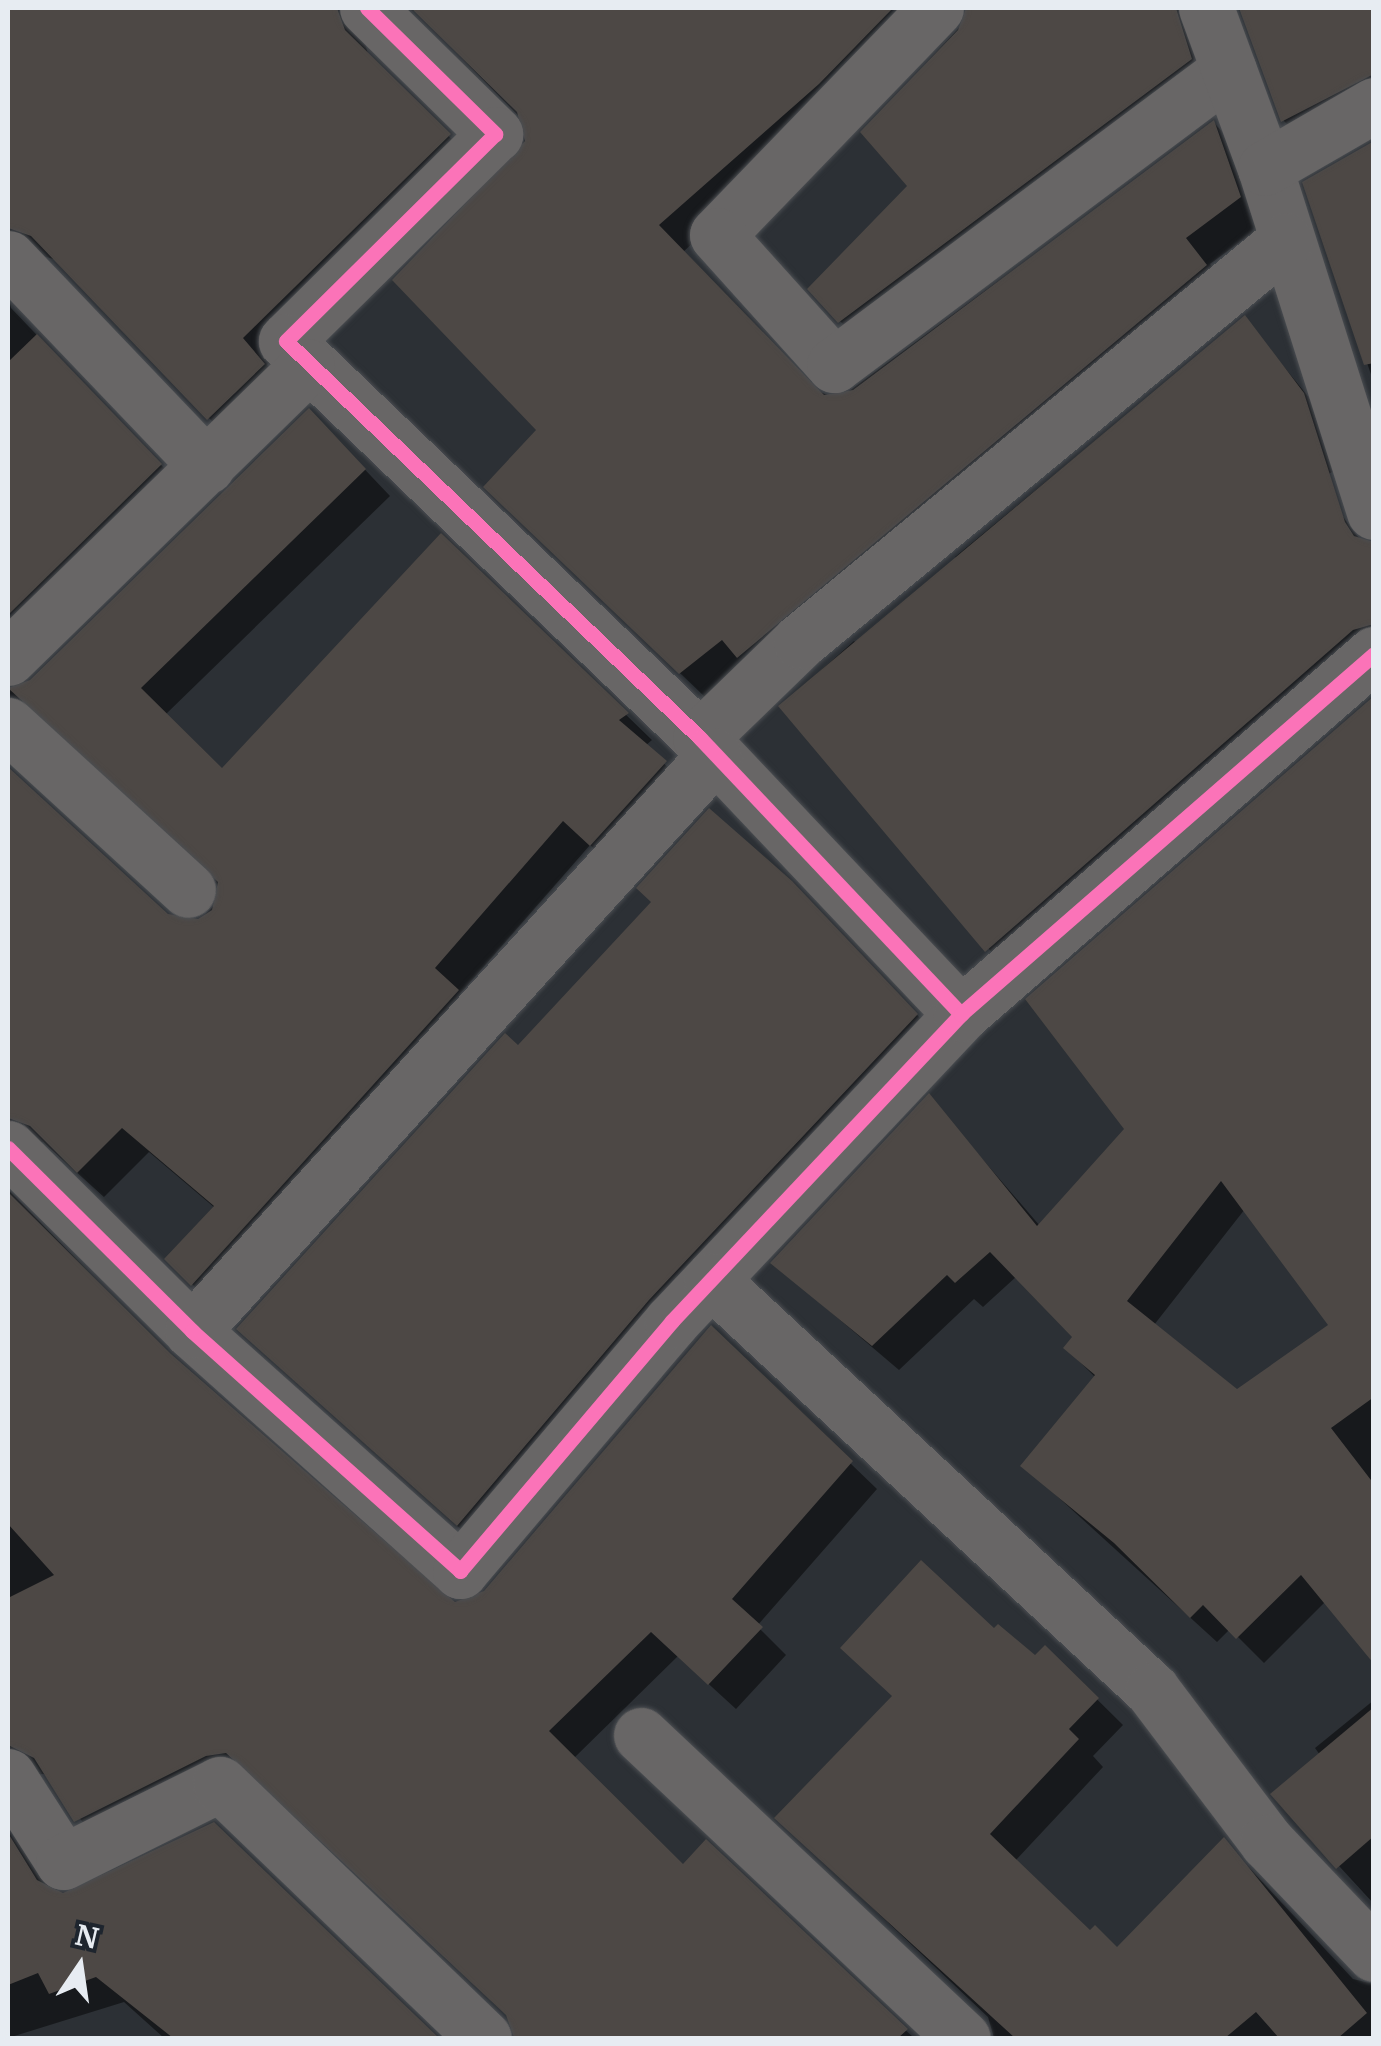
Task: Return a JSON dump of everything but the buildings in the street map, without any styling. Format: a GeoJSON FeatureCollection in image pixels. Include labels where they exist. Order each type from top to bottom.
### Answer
{"type":"FeatureCollection","features":[{"type":"Feature","properties":{"kind":"street"},"geometry":{"type":"LineString","coordinates":[[367,8],[495,134],[286,342],[707,747],[961,1014]]}},
{"type":"Feature","properties":{"kind":"street"},"geometry":{"type":"LineString","coordinates":[[936,8],[717,235],[834,365],[1229,70]]}},
{"type":"Feature","properties":{"kind":"street"},"geometry":{"type":"LineString","coordinates":[[1206,8],[1265,168],[1284,241],[1374,512]]}},
{"type":"Feature","properties":{"kind":"street"},"geometry":{"type":"LineString","coordinates":[[1265,168],[1374,104]]}},
{"type":"Feature","properties":{"kind":"street"},"geometry":{"type":"LineString","coordinates":[[192,1332],[800,640],[1284,241]]}},
{"type":"Feature","properties":{"kind":"street"},"geometry":{"type":"LineString","coordinates":[[15,282],[208,466]]}},
{"type":"Feature","properties":{"kind":"street"},"geometry":{"type":"LineString","coordinates":[[8,658],[307,366]]}},
{"type":"Feature","properties":{"kind":"street"},"geometry":{"type":"LineString","coordinates":[[8,1148],[192,1332],[460,1571],[711,1280],[961,1014],[1374,654]]}},
{"type":"Feature","properties":{"kind":"street"},"geometry":{"type":"LineString","coordinates":[[8,725],[188,890]]}},
{"type":"Feature","properties":{"kind":"street"},"geometry":{"type":"LineString","coordinates":[[711,1280],[1152,1690],[1267,1842],[1374,1954]]}},
{"type":"Feature","properties":{"kind":"street"},"geometry":{"type":"LineString","coordinates":[[641,1734],[963,2038]]}},
{"type":"Feature","properties":{"kind":"street"},"geometry":{"type":"LineString","coordinates":[[8,1776],[63,1862],[220,1784],[484,2038]]}},
{"type":"Feature","properties":{"kind":"cycle path"},"geometry":{"type":"LineString","coordinates":[[367,8],[495,134],[286,341],[700,738],[961,1014]]}},
{"type":"Feature","properties":{"kind":"cycle path"},"geometry":{"type":"LineString","coordinates":[[8,1148],[192,1331],[460,1571],[672,1321],[961,1014],[1374,654]]}}]}
